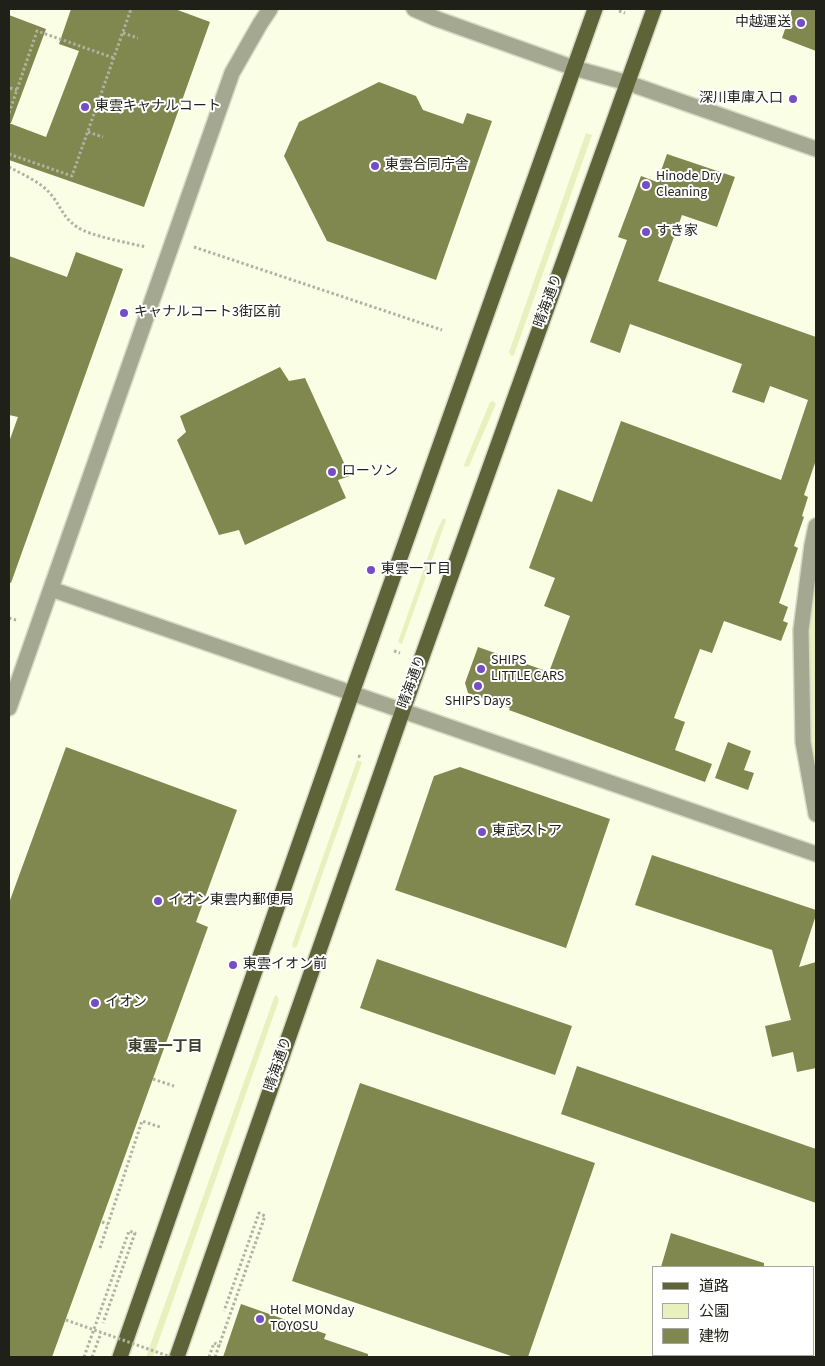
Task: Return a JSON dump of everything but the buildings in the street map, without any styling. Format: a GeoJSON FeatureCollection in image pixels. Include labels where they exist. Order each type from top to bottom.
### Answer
{"type":"FeatureCollection","features":[{"type":"Feature","properties":{"kind":"main road"},"geometry":{"type":"LineString","coordinates":[[120,1357],[352,693],[595,9]]}},
{"type":"Feature","properties":{"kind":"main road","name":"晴海通り"},"geometry":{"type":"LineString","coordinates":[[177,1357],[403,710],[654,9]]}},
{"type":"Feature","properties":{"kind":"street"},"geometry":{"type":"LineString","coordinates":[[9,708],[232,73],[270,9]]}},
{"type":"Feature","properties":{"kind":"street"},"geometry":{"type":"LineString","coordinates":[[414,9],[574,68],[628,83],[816,149]]}},
{"type":"Feature","properties":{"kind":"street"},"geometry":{"type":"LineString","coordinates":[[816,526],[801,630],[801,683],[803,742],[816,814]]}},
{"type":"Feature","properties":{"kind":"street"},"geometry":{"type":"LineString","coordinates":[[51,589],[816,854]]}},
{"type":"Feature","properties":{"kind":"path"},"geometry":{"type":"LineString","coordinates":[[9,154],[72,176],[132,9]]}},
{"type":"Feature","properties":{"kind":"path"},"geometry":{"type":"LineString","coordinates":[[620,11],[625,13]]}},
{"type":"Feature","properties":{"kind":"path"},"geometry":{"type":"LineString","coordinates":[[31,29],[114,58]]}},
{"type":"Feature","properties":{"kind":"path"},"geometry":{"type":"LineString","coordinates":[[9,113],[37,31]]}},
{"type":"Feature","properties":{"kind":"path"},"geometry":{"type":"LineString","coordinates":[[123,33],[138,38]]}},
{"type":"Feature","properties":{"kind":"path"},"geometry":{"type":"LineString","coordinates":[[10,88],[17,90]]}},
{"type":"Feature","properties":{"kind":"path"},"geometry":{"type":"LineString","coordinates":[[88,132],[103,137]]}},
{"type":"Feature","properties":{"kind":"path"},"geometry":{"type":"LineString","coordinates":[[9,167],[32,179],[52,196],[63,215],[78,228],[146,247]]}},
{"type":"Feature","properties":{"kind":"path"},"geometry":{"type":"LineString","coordinates":[[194,247],[442,330]]}},
{"type":"Feature","properties":{"kind":"path"},"geometry":{"type":"LineString","coordinates":[[9,618],[16,620]]}},
{"type":"Feature","properties":{"kind":"path"},"geometry":{"type":"LineString","coordinates":[[394,651],[400,653]]}},
{"type":"Feature","properties":{"kind":"path"},"geometry":{"type":"LineString","coordinates":[[358,756],[363,757]]}},
{"type":"Feature","properties":{"kind":"path"},"geometry":{"type":"LineString","coordinates":[[153,1079],[174,1086]]}},
{"type":"Feature","properties":{"kind":"path"},"geometry":{"type":"LineString","coordinates":[[100,1248],[142,1122],[160,1128]]}},
{"type":"Feature","properties":{"kind":"path"},"geometry":{"type":"LineString","coordinates":[[215,1357],[265,1216],[259,1213],[224,1311]]}},
{"type":"Feature","properties":{"kind":"path"},"geometry":{"type":"LineString","coordinates":[[102,1222],[108,1224]]}},
{"type":"Feature","properties":{"kind":"path"},"geometry":{"type":"LineString","coordinates":[[85,1357],[129,1231],[135,1233],[103,1324]]}},
{"type":"Feature","properties":{"kind":"path"},"geometry":{"type":"LineString","coordinates":[[66,1320],[94,1332],[171,1357]]}},
{"type":"Feature","properties":{"kind":"path"},"geometry":{"type":"LineString","coordinates":[[92,1357],[101,1333]]}},
{"type":"Feature","properties":{"kind":"path"},"geometry":{"type":"LineString","coordinates":[[209,1357],[214,1343],[219,1345],[215,1357]]}},
{"type":"Feature","properties":{"kind":"green space"},"geometry":{"type":"Polygon","coordinates":[[[586,133],[592,135],[514,355],[511,356],[509,352],[586,133]]]}},
{"type":"Feature","properties":{"kind":"green space"},"geometry":{"type":"Polygon","coordinates":[[[493,401],[496,404],[469,466],[465,467],[464,465],[490,402],[493,401]]]}},
{"type":"Feature","properties":{"kind":"green space"},"geometry":{"type":"Polygon","coordinates":[[[443,518],[446,520],[402,644],[398,642],[443,518]]]}},
{"type":"Feature","properties":{"kind":"green space"},"geometry":{"type":"Polygon","coordinates":[[[816,569],[816,786],[808,705],[808,650],[816,569]]]}},
{"type":"Feature","properties":{"kind":"green space"},"geometry":{"type":"Polygon","coordinates":[[[357,760],[362,762],[297,946],[294,948],[292,945],[357,760]]]}},
{"type":"Feature","properties":{"kind":"green space"},"geometry":{"type":"Polygon","coordinates":[[[275,995],[279,1000],[153,1357],[146,1357],[275,995]]]}},
{"type":"Feature","properties":{"kind":"place","name":"中越運送"},"geometry":{"type":"Point","coordinates":[801,23]}},
{"type":"Feature","properties":{"kind":"place","name":"深川車庫入口"},"geometry":{"type":"Point","coordinates":[793,99]}},
{"type":"Feature","properties":{"kind":"place","name":"東雲キャナルコート"},"geometry":{"type":"Point","coordinates":[85,107]}},
{"type":"Feature","properties":{"kind":"place","name":"東雲合同庁舎"},"geometry":{"type":"Point","coordinates":[375,166]}},
{"type":"Feature","properties":{"kind":"place","name":"Hinode Dry Cleaning"},"geometry":{"type":"Point","coordinates":[646,185]}},
{"type":"Feature","properties":{"kind":"place","name":"すき家"},"geometry":{"type":"Point","coordinates":[646,232]}},
{"type":"Feature","properties":{"kind":"place","name":"キャナルコート3街区前"},"geometry":{"type":"Point","coordinates":[124,313]}},
{"type":"Feature","properties":{"kind":"place","name":"ローソン"},"geometry":{"type":"Point","coordinates":[332,472]}},
{"type":"Feature","properties":{"kind":"place","name":"東雲一丁目"},"geometry":{"type":"Point","coordinates":[371,570]}},
{"type":"Feature","properties":{"kind":"place","name":"SHIPS LITTLE CARS"},"geometry":{"type":"Point","coordinates":[481,669]}},
{"type":"Feature","properties":{"kind":"place","name":"SHIPS Days"},"geometry":{"type":"Point","coordinates":[478,686]}},
{"type":"Feature","properties":{"kind":"place","name":"東武ストア"},"geometry":{"type":"Point","coordinates":[482,832]}},
{"type":"Feature","properties":{"kind":"place","name":"イオン東雲内郵便局"},"geometry":{"type":"Point","coordinates":[158,901]}},
{"type":"Feature","properties":{"kind":"place","name":"東雲イオン前"},"geometry":{"type":"Point","coordinates":[233,965]}},
{"type":"Feature","properties":{"kind":"place","name":"イオン"},"geometry":{"type":"Point","coordinates":[95,1003]}},
{"type":"Feature","properties":{"kind":"place","name":"Hotel MONday TOYOSU"},"geometry":{"type":"Point","coordinates":[260,1319]}},
{"type":"Feature","properties":{"kind":"district","name":"東雲一丁目"},"geometry":{"type":"Point","coordinates":[165,1048]}}]}
